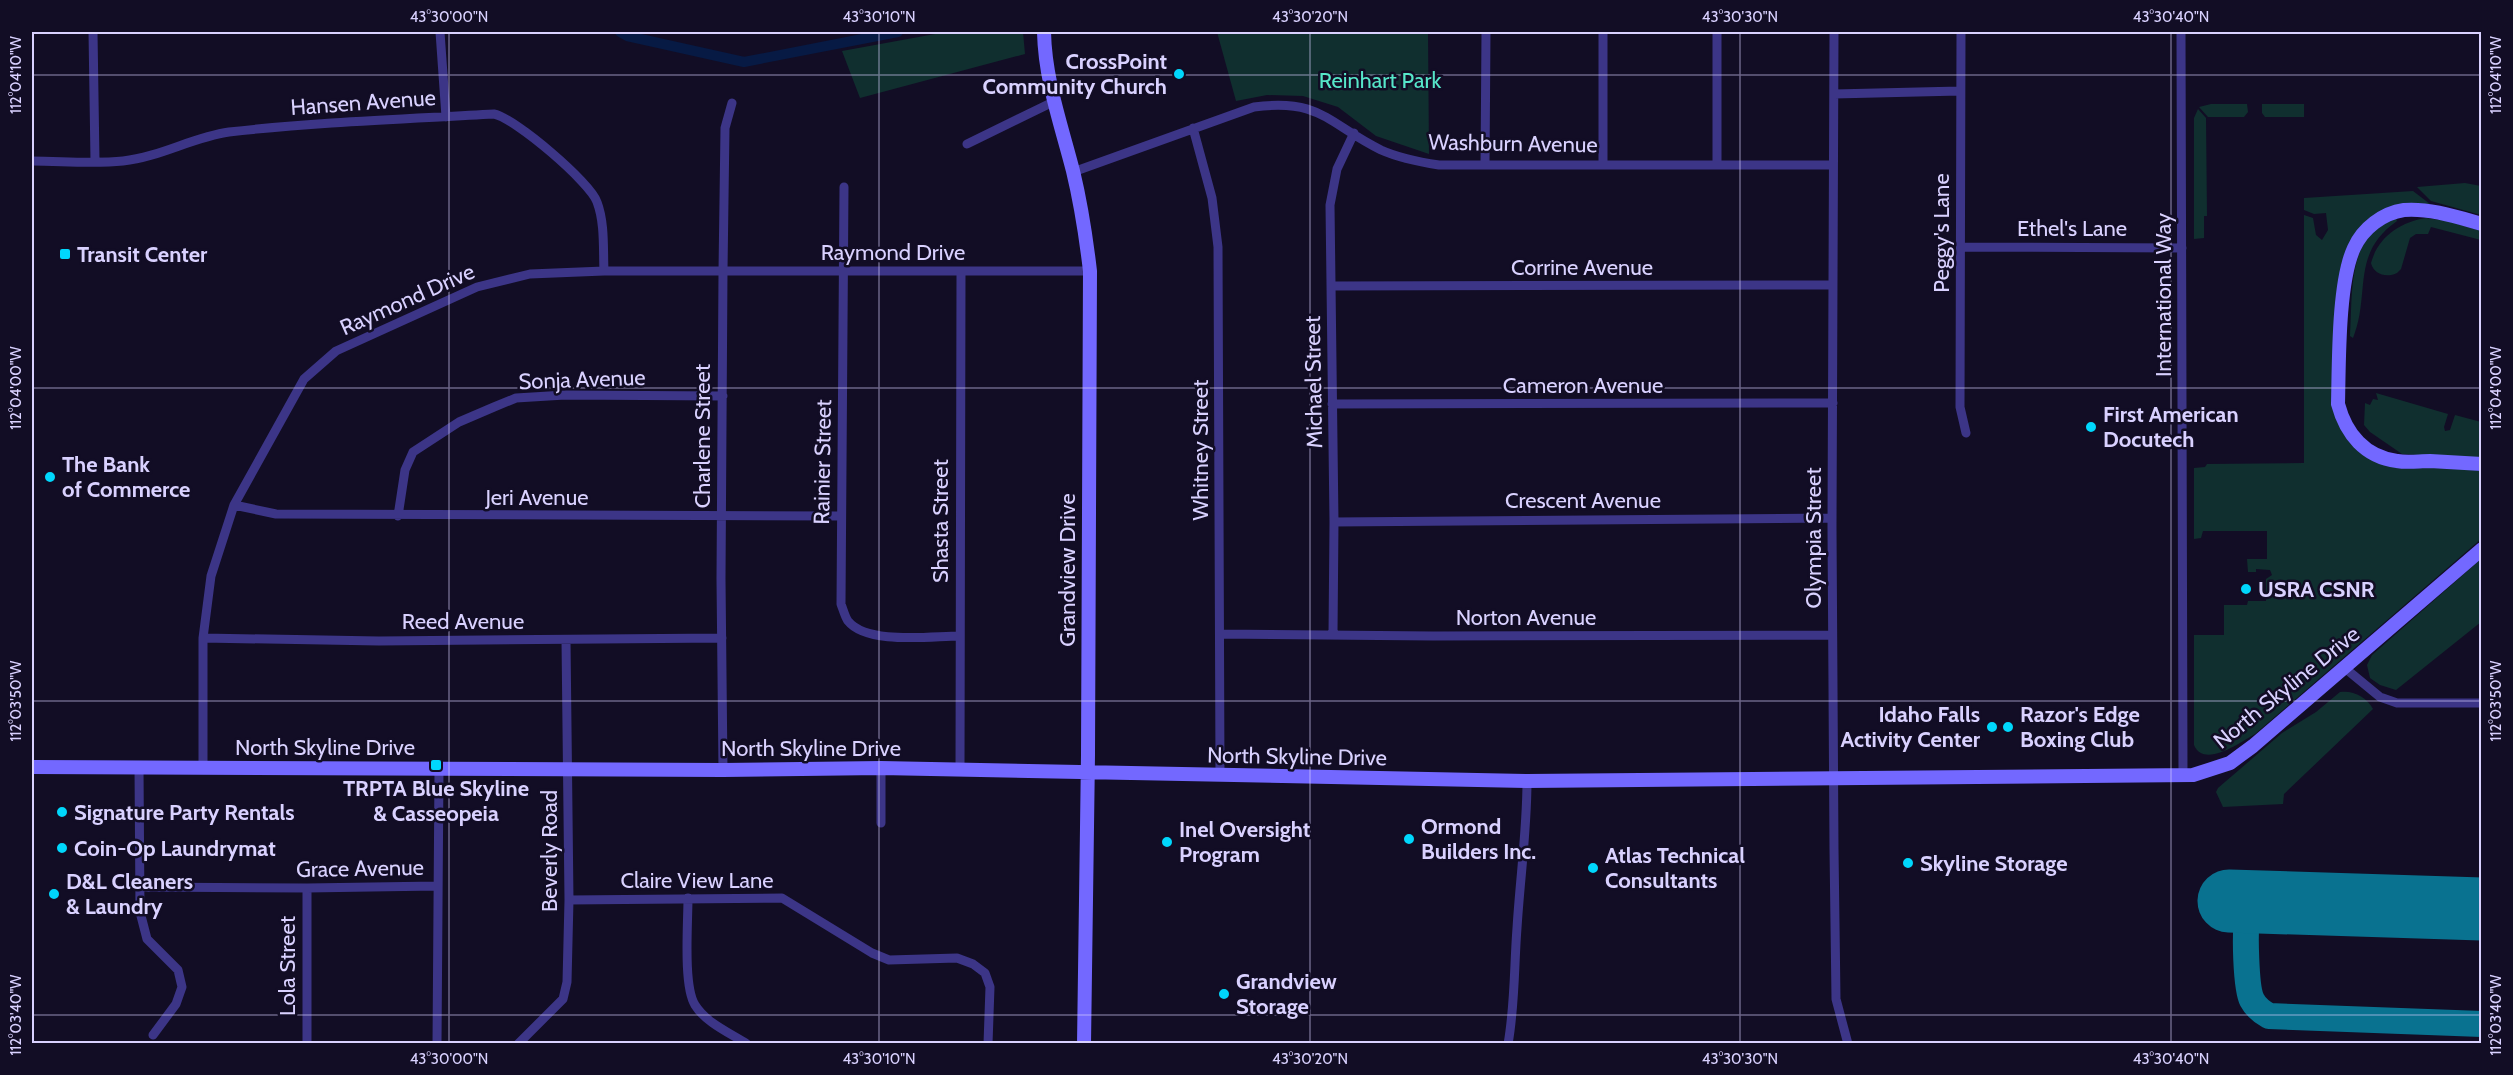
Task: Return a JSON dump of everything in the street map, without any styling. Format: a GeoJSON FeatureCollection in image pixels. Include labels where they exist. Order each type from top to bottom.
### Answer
{"type":"FeatureCollection","features":[{"type":"Feature","properties":{"kind":"main road","name":"Grandview Drive"},"geometry":{"type":"LineString","coordinates":[[1044,32],[1047,78],[1073,172],[1086,234],[1090,271],[1088,773],[1084,1044]]}},
{"type":"Feature","properties":{"kind":"main road"},"geometry":{"type":"LineString","coordinates":[[2481,224],[2433,212],[2402,210],[2384,217],[2366,230],[2353,249],[2348,270],[2344,295],[2338,404],[2342,419],[2352,437],[2364,448],[2385,459],[2400,462],[2481,464]]}},
{"type":"Feature","properties":{"kind":"main road","name":"North Skyline Drive"},"geometry":{"type":"LineString","coordinates":[[32,767],[723,770],[880,768],[1527,781],[2183,775],[2210,771],[2230,763],[2346,669],[2481,549]]}},
{"type":"Feature","properties":{"kind":"street"},"geometry":{"type":"LineString","coordinates":[[93,32],[95,161]]}},
{"type":"Feature","properties":{"kind":"street"},"geometry":{"type":"LineString","coordinates":[[440,32],[446,117]]}},
{"type":"Feature","properties":{"kind":"street"},"geometry":{"type":"LineString","coordinates":[[1485,165],[1486,32]]}},
{"type":"Feature","properties":{"kind":"street"},"geometry":{"type":"LineString","coordinates":[[1603,32],[1603,164]]}},
{"type":"Feature","properties":{"kind":"street"},"geometry":{"type":"LineString","coordinates":[[1717,32],[1717,165]]}},
{"type":"Feature","properties":{"kind":"street","name":"Olympia Street"},"geometry":{"type":"LineString","coordinates":[[1834,32],[1832,635],[1836,999],[1848,1044]]}},
{"type":"Feature","properties":{"kind":"street","name":"Peggy's Lane"},"geometry":{"type":"LineString","coordinates":[[1961,32],[1960,407],[1966,433]]}},
{"type":"Feature","properties":{"kind":"street","name":"International Way"},"geometry":{"type":"LineString","coordinates":[[2181,32],[2183,775]]}},
{"type":"Feature","properties":{"kind":"street"},"geometry":{"type":"LineString","coordinates":[[1834,94],[1960,91]]}},
{"type":"Feature","properties":{"kind":"street"},"geometry":{"type":"LineString","coordinates":[[968,144],[1053,102]]}},
{"type":"Feature","properties":{"kind":"street","name":"Charlene Street"},"geometry":{"type":"LineString","coordinates":[[723,770],[721,516],[723,271],[725,128],[732,103]]}},
{"type":"Feature","properties":{"kind":"street","name":"Washburn Avenue"},"geometry":{"type":"LineString","coordinates":[[1073,172],[1254,107],[1288,105],[1309,108],[1326,115],[1381,150],[1416,161],[1439,165],[1833,165]]}},
{"type":"Feature","properties":{"kind":"street","name":"Hansen Avenue"},"geometry":{"type":"LineString","coordinates":[[32,160],[123,161],[171,150],[207,136],[227,133],[301,125],[494,114],[503,116],[522,127],[591,190],[600,214],[604,271]]}},
{"type":"Feature","properties":{"kind":"street","name":"Whitney Street"},"geometry":{"type":"LineString","coordinates":[[1193,128],[1212,198],[1218,247],[1220,776]]}},
{"type":"Feature","properties":{"kind":"street","name":"Michael Street"},"geometry":{"type":"LineString","coordinates":[[1333,634],[1332,189],[1337,168],[1354,133]]}},
{"type":"Feature","properties":{"kind":"street","name":"Rainier Street"},"geometry":{"type":"LineString","coordinates":[[844,187],[841,604],[848,622],[864,632],[877,636],[959,636]]}},
{"type":"Feature","properties":{"kind":"street","name":"Ethel's Lane"},"geometry":{"type":"LineString","coordinates":[[1961,248],[2182,248]]}},
{"type":"Feature","properties":{"kind":"street","name":"Raymond Drive"},"geometry":{"type":"LineString","coordinates":[[203,767],[203,638],[211,576],[234,505],[304,379],[336,351],[477,286],[530,274],[604,271],[1090,271]]}},
{"type":"Feature","properties":{"kind":"street","name":"Shasta Street"},"geometry":{"type":"LineString","coordinates":[[960,770],[961,272]]}},
{"type":"Feature","properties":{"kind":"street","name":"Corrine Avenue"},"geometry":{"type":"LineString","coordinates":[[1331,286],[1833,285]]}},
{"type":"Feature","properties":{"kind":"street","name":"Sonja Avenue"},"geometry":{"type":"LineString","coordinates":[[398,516],[405,470],[413,452],[459,422],[516,398],[564,395],[723,396]]}},
{"type":"Feature","properties":{"kind":"street","name":"Cameron Avenue"},"geometry":{"type":"LineString","coordinates":[[1332,404],[1833,403]]}},
{"type":"Feature","properties":{"kind":"street","name":"Jeri Avenue"},"geometry":{"type":"LineString","coordinates":[[234,505],[276,514],[840,516]]}},
{"type":"Feature","properties":{"kind":"street","name":"Crescent Avenue"},"geometry":{"type":"LineString","coordinates":[[1334,522],[1832,518]]}},
{"type":"Feature","properties":{"kind":"street","name":"Norton Avenue"},"geometry":{"type":"LineString","coordinates":[[1220,634],[1832,635]]}},
{"type":"Feature","properties":{"kind":"street","name":"Reed Avenue"},"geometry":{"type":"LineString","coordinates":[[203,638],[379,641],[722,638]]}},
{"type":"Feature","properties":{"kind":"street","name":"Beverly Road"},"geometry":{"type":"LineString","coordinates":[[518,1044],[563,999],[567,982],[569,900],[566,640]]}},
{"type":"Feature","properties":{"kind":"street"},"geometry":{"type":"LineString","coordinates":[[2346,669],[2380,697],[2397,703],[2481,703]]}},
{"type":"Feature","properties":{"kind":"street"},"geometry":{"type":"LineString","coordinates":[[139,767],[140,912],[147,939],[178,970],[182,987],[176,1004],[153,1035]]}},
{"type":"Feature","properties":{"kind":"street"},"geometry":{"type":"LineString","coordinates":[[880,768],[881,823]]}},
{"type":"Feature","properties":{"kind":"street"},"geometry":{"type":"LineString","coordinates":[[436,1044],[438,769]]}},
{"type":"Feature","properties":{"kind":"street"},"geometry":{"type":"LineString","coordinates":[[1508,1044],[1513,1015],[1516,930],[1527,823],[1527,781]]}},
{"type":"Feature","properties":{"kind":"street","name":"Grace Avenue"},"geometry":{"type":"LineString","coordinates":[[139,887],[437,886]]}},
{"type":"Feature","properties":{"kind":"street","name":"Lola Street"},"geometry":{"type":"LineString","coordinates":[[307,888],[307,1044]]}},
{"type":"Feature","properties":{"kind":"street"},"geometry":{"type":"LineString","coordinates":[[688,898],[689,987],[695,1005],[715,1025],[747,1044]]}},
{"type":"Feature","properties":{"kind":"street","name":"Claire View Lane"},"geometry":{"type":"LineString","coordinates":[[569,900],[782,898],[872,953],[889,960],[957,958],[973,964],[986,973],[990,987],[988,1044]]}},
{"type":"Feature","properties":{"kind":"green space"},"geometry":{"type":"Polygon","coordinates":[[[946,32],[1023,32],[1025,54],[860,98],[842,51],[946,32]]]}},
{"type":"Feature","properties":{"kind":"green space","name":"Reinhart Park"},"geometry":{"type":"Polygon","coordinates":[[[1217,32],[1428,32],[1429,154],[1376,136],[1338,107],[1303,96],[1267,95],[1236,101],[1217,32]]]}},
{"type":"Feature","properties":{"kind":"green space"},"geometry":{"type":"Polygon","coordinates":[[[2211,104],[2247,104],[2248,112],[2244,117],[2208,117],[2199,107],[2211,104]]]}},
{"type":"Feature","properties":{"kind":"green space"},"geometry":{"type":"Polygon","coordinates":[[[2262,104],[2304,104],[2304,117],[2265,117],[2262,113],[2262,104]]]}},
{"type":"Feature","properties":{"kind":"green space"},"geometry":{"type":"Polygon","coordinates":[[[2198,109],[2206,118],[2207,216],[2204,216],[2204,238],[2194,239],[2194,118],[2198,109]]]}},
{"type":"Feature","properties":{"kind":"green space"},"geometry":{"type":"Polygon","coordinates":[[[2465,183],[2481,186],[2481,215],[2431,201],[2417,187],[2465,183]]]}},
{"type":"Feature","properties":{"kind":"green space"},"geometry":{"type":"Polygon","coordinates":[[[2413,191],[2430,204],[2404,205],[2359,230],[2334,391],[2362,450],[2481,471],[2481,539],[2255,734],[2223,751],[2206,755],[2199,752],[2194,745],[2194,635],[2224,635],[2224,605],[2247,605],[2248,601],[2266,601],[2266,579],[2272,575],[2270,570],[2256,569],[2256,572],[2248,572],[2247,559],[2267,559],[2267,531],[2203,531],[2201,538],[2194,539],[2194,468],[2205,467],[2207,464],[2304,463],[2304,215],[2313,218],[2316,235],[2322,240],[2328,230],[2326,213],[2314,214],[2304,210],[2304,198],[2413,191]]]}},
{"type":"Feature","properties":{"kind":"green space"},"geometry":{"type":"Polygon","coordinates":[[[2396,218],[2397,221],[2382,234],[2373,247],[2367,261],[2361,305],[2353,338],[2350,336],[2353,284],[2360,251],[2368,237],[2380,226],[2396,218]]]}},
{"type":"Feature","properties":{"kind":"green space"},"geometry":{"type":"Polygon","coordinates":[[[2426,218],[2448,221],[2481,231],[2481,240],[2431,227],[2428,234],[2416,234],[2410,238],[2401,269],[2397,273],[2385,275],[2378,273],[2371,263],[2385,238],[2407,223],[2426,218]]]}},
{"type":"Feature","properties":{"kind":"green space"},"geometry":{"type":"Polygon","coordinates":[[[2376,393],[2448,414],[2445,431],[2450,430],[2455,415],[2481,422],[2481,459],[2402,454],[2370,432],[2364,425],[2365,403],[2370,405],[2373,399],[2378,400],[2376,393]]]}},
{"type":"Feature","properties":{"kind":"green space"},"geometry":{"type":"Polygon","coordinates":[[[2481,559],[2481,622],[2396,690],[2380,685],[2370,678],[2367,665],[2372,655],[2481,559]]]}},
{"type":"Feature","properties":{"kind":"green space"},"geometry":{"type":"Polygon","coordinates":[[[2340,692],[2359,695],[2373,709],[2284,794],[2283,804],[2223,807],[2216,792],[2218,788],[2282,733],[2316,712],[2340,692]]]}},
{"type":"Feature","properties":{"kind":"waterway"},"geometry":{"type":"LineString","coordinates":[[620,32],[627,36],[744,62],[898,32]]}},
{"type":"Feature","properties":{"kind":"taxiway"},"geometry":{"type":"LineString","coordinates":[[2265,902],[2255,908],[2248,917],[2246,959],[2252,1000],[2269,1016],[2482,1024]]}},
{"type":"Feature","properties":{"kind":"runway"},"geometry":{"type":"LineString","coordinates":[[2229,901],[2482,909]]}},
{"type":"Feature","properties":{"kind":"place","name":"CrossPoint Community Church"},"geometry":{"type":"Point","coordinates":[1179,74]}},
{"type":"Feature","properties":{"kind":"place","name":"Transit Center"},"geometry":{"type":"Point","coordinates":[65,254]}},
{"type":"Feature","properties":{"kind":"place","name":"First American Docutech"},"geometry":{"type":"Point","coordinates":[2091,427]}},
{"type":"Feature","properties":{"kind":"place","name":"The Bank of Commerce"},"geometry":{"type":"Point","coordinates":[50,477]}},
{"type":"Feature","properties":{"kind":"place","name":"USRA CSNR"},"geometry":{"type":"Point","coordinates":[2246,589]}},
{"type":"Feature","properties":{"kind":"place","name":"Idaho Falls Activity Center"},"geometry":{"type":"Point","coordinates":[1992,727]}},
{"type":"Feature","properties":{"kind":"place","name":"Razor's Edge Boxing Club"},"geometry":{"type":"Point","coordinates":[2008,727]}},
{"type":"Feature","properties":{"kind":"place","name":"TRPTA Blue Skyline & Casseopeia"},"geometry":{"type":"Point","coordinates":[436,765]}},
{"type":"Feature","properties":{"kind":"place","name":"Signature Party Rentals"},"geometry":{"type":"Point","coordinates":[62,812]}},
{"type":"Feature","properties":{"kind":"place","name":"Ormond Builders Inc."},"geometry":{"type":"Point","coordinates":[1409,839]}},
{"type":"Feature","properties":{"kind":"place","name":"Inel Oversight Program"},"geometry":{"type":"Point","coordinates":[1167,842]}},
{"type":"Feature","properties":{"kind":"place","name":"Coin-Op Laundrymat"},"geometry":{"type":"Point","coordinates":[62,848]}},
{"type":"Feature","properties":{"kind":"place","name":"Skyline Storage"},"geometry":{"type":"Point","coordinates":[1908,863]}},
{"type":"Feature","properties":{"kind":"place","name":"Atlas Technical Consultants"},"geometry":{"type":"Point","coordinates":[1593,868]}},
{"type":"Feature","properties":{"kind":"place","name":"D&L Cleaners & Laundry"},"geometry":{"type":"Point","coordinates":[54,894]}},
{"type":"Feature","properties":{"kind":"place","name":"Grandview Storage"},"geometry":{"type":"Point","coordinates":[1224,994]}}]}
